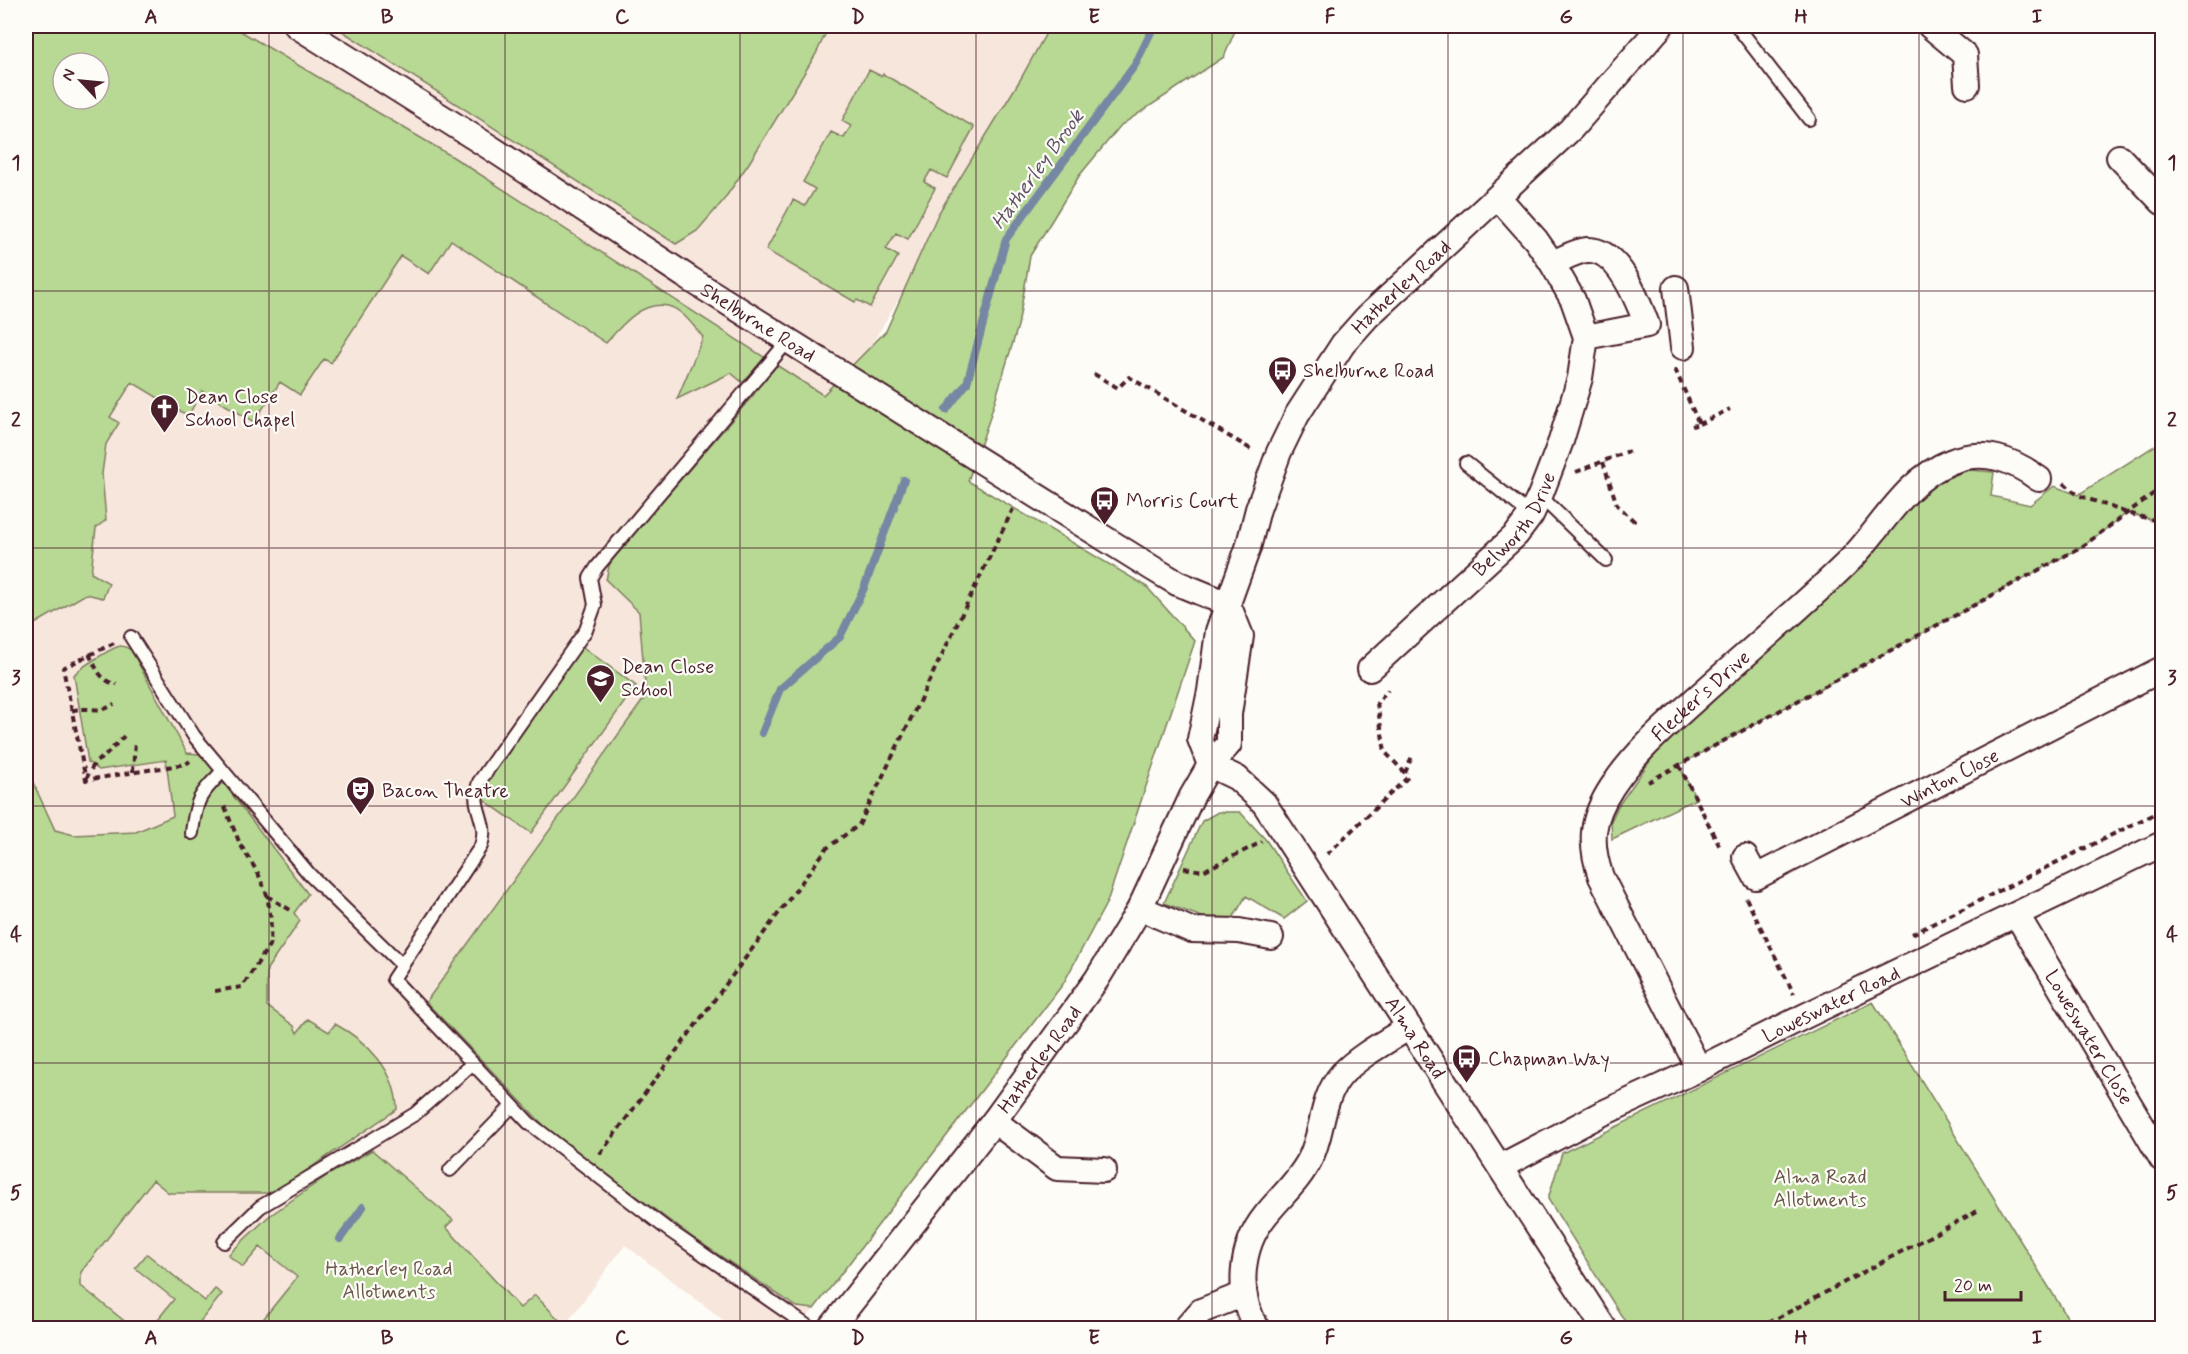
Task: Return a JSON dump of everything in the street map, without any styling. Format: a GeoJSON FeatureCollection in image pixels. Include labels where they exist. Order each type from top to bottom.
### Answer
{"type":"FeatureCollection","features":[{"type":"Feature","properties":{"kind":"street","name":"Shelburne Road"},"geometry":{"type":"LineString","coordinates":[[297,26],[788,341],[1177,583],[1228,604]]}},
{"type":"Feature","properties":{"kind":"street","name":"Hatherley Road"},"geometry":{"type":"LineString","coordinates":[[835,1327],[994,1121],[1096,979],[1140,908],[1192,796],[1210,765],[1200,739],[1210,691],[1218,631],[1248,548],[1258,509],[1296,415],[1344,344],[1367,317],[1570,129],[1660,26]]}},
{"type":"Feature","properties":{"kind":"street"},"geometry":{"type":"LineString","coordinates":[[1930,26],[1965,55],[1967,85]]}},
{"type":"Feature","properties":{"kind":"street"},"geometry":{"type":"LineString","coordinates":[[2119,157],[2163,202]]}},
{"type":"Feature","properties":{"kind":"street","name":"Belworth Drive"},"geometry":{"type":"LineString","coordinates":[[1370,669],[1516,535],[1535,505],[1549,473],[1577,388],[1586,337],[1573,300],[1536,240],[1498,197]]}},
{"type":"Feature","properties":{"kind":"street"},"geometry":{"type":"LineString","coordinates":[[1552,263],[1586,250],[1602,253],[1610,258],[1638,301],[1647,325]]}},
{"type":"Feature","properties":{"kind":"street"},"geometry":{"type":"LineString","coordinates":[[1676,288],[1680,320],[1678,356]]}},
{"type":"Feature","properties":{"kind":"street"},"geometry":{"type":"LineString","coordinates":[[1586,337],[1680,320]]}},
{"type":"Feature","properties":{"kind":"street","name":"Flecker's Drive"},"geometry":{"type":"LineString","coordinates":[[1699,1069],[1606,888],[1594,856],[1594,831],[1600,808],[1612,787],[1651,739],[1849,561],[1906,492],[1927,474],[1951,461],[1976,455],[1999,457],[2022,467],[2038,479]]}},
{"type":"Feature","properties":{"kind":"street","name":"Winton Close"},"geometry":{"type":"LineString","coordinates":[[1735,856],[1755,877],[2163,669]]}},
{"type":"Feature","properties":{"kind":"street","name":"Alma Road"},"geometry":{"type":"LineString","coordinates":[[1210,765],[1237,778],[1264,803],[1604,1329]]}},
{"type":"Feature","properties":{"kind":"street","name":"Loweswater Road"},"geometry":{"type":"LineString","coordinates":[[1500,1167],[1601,1114],[1699,1069],[1804,1016],[2163,844]]}},
{"type":"Feature","properties":{"kind":"street"},"geometry":{"type":"LineString","coordinates":[[1140,908],[1191,930],[1239,931],[1271,937]]}},
{"type":"Feature","properties":{"kind":"street","name":"Loweswater Close"},"geometry":{"type":"LineString","coordinates":[[2018,915],[2163,1159]]}},
{"type":"Feature","properties":{"kind":"street"},"geometry":{"type":"LineString","coordinates":[[1257,1329],[1248,1311],[1244,1294],[1250,1241],[1263,1219],[1293,1185],[1311,1157],[1323,1109],[1334,1085],[1352,1065],[1409,1027]]}},
{"type":"Feature","properties":{"kind":"street"},"geometry":{"type":"LineString","coordinates":[[994,1121],[1057,1168],[1104,1170]]}},
{"type":"Feature","properties":{"kind":"street"},"geometry":{"type":"LineString","coordinates":[[1186,1329],[1201,1311],[1244,1294]]}},
{"type":"Feature","properties":{"kind":"lane"},"geometry":{"type":"LineString","coordinates":[[1737,26],[1809,119]]}},
{"type":"Feature","properties":{"kind":"lane"},"geometry":{"type":"LineString","coordinates":[[788,341],[590,578],[595,604],[585,630],[479,782],[475,801],[483,825],[484,836],[481,846],[393,980],[529,1123],[667,1229],[810,1329]]}},
{"type":"Feature","properties":{"kind":"lane"},"geometry":{"type":"LineString","coordinates":[[1466,463],[1535,505],[1606,560]]}},
{"type":"Feature","properties":{"kind":"lane"},"geometry":{"type":"LineString","coordinates":[[131,637],[204,749],[310,876],[402,965]]}},
{"type":"Feature","properties":{"kind":"lane"},"geometry":{"type":"LineString","coordinates":[[192,833],[196,805],[202,792],[223,771]]}},
{"type":"Feature","properties":{"kind":"lane"},"geometry":{"type":"LineString","coordinates":[[224,1242],[260,1207],[415,1114],[472,1064]]}},
{"type":"Feature","properties":{"kind":"lane"},"geometry":{"type":"LineString","coordinates":[[450,1170],[512,1106]]}},
{"type":"Feature","properties":{"kind":"path"},"geometry":{"type":"LineString","coordinates":[[1678,356],[1699,424]]}},
{"type":"Feature","properties":{"kind":"path"},"geometry":{"type":"LineString","coordinates":[[1094,374],[1118,388],[1129,377],[1275,463]]}},
{"type":"Feature","properties":{"kind":"path"},"geometry":{"type":"LineString","coordinates":[[1692,426],[1730,409]]}},
{"type":"Feature","properties":{"kind":"path"},"geometry":{"type":"LineString","coordinates":[[1549,473],[1570,475],[1629,451]]}},
{"type":"Feature","properties":{"kind":"path"},"geometry":{"type":"LineString","coordinates":[[1603,462],[1617,505],[1634,521],[1631,522]]}},
{"type":"Feature","properties":{"kind":"path"},"geometry":{"type":"LineString","coordinates":[[2038,479],[2058,478],[2078,495],[2154,520],[2163,531]]}},
{"type":"Feature","properties":{"kind":"path"},"geometry":{"type":"LineString","coordinates":[[589,1169],[826,848],[859,825],[1023,487]]}},
{"type":"Feature","properties":{"kind":"path"},"geometry":{"type":"LineString","coordinates":[[1640,787],[2083,546],[2163,487]]}},
{"type":"Feature","properties":{"kind":"path"},"geometry":{"type":"LineString","coordinates":[[86,780],[63,668],[104,646],[131,637]]}},
{"type":"Feature","properties":{"kind":"path"},"geometry":{"type":"LineString","coordinates":[[88,654],[96,670],[107,682],[117,684]]}},
{"type":"Feature","properties":{"kind":"path"},"geometry":{"type":"LineString","coordinates":[[1309,871],[1407,778],[1385,752],[1377,703],[1388,690]]}},
{"type":"Feature","properties":{"kind":"path"},"geometry":{"type":"LineString","coordinates":[[72,711],[80,708],[104,710],[114,704]]}},
{"type":"Feature","properties":{"kind":"path"},"geometry":{"type":"LineString","coordinates":[[86,780],[95,762],[104,757],[128,733]]}},
{"type":"Feature","properties":{"kind":"path"},"geometry":{"type":"LineString","coordinates":[[133,772],[135,741]]}},
{"type":"Feature","properties":{"kind":"path"},"geometry":{"type":"LineString","coordinates":[[86,780],[186,764],[204,749]]}},
{"type":"Feature","properties":{"kind":"path"},"geometry":{"type":"LineString","coordinates":[[1405,773],[1413,754]]}},
{"type":"Feature","properties":{"kind":"path"},"geometry":{"type":"LineString","coordinates":[[1679,765],[1735,856]]}},
{"type":"Feature","properties":{"kind":"path"},"geometry":{"type":"LineString","coordinates":[[212,782],[228,813],[240,844],[258,873],[267,896],[271,919],[270,944],[242,987],[215,991]]}},
{"type":"Feature","properties":{"kind":"path"},"geometry":{"type":"LineString","coordinates":[[1908,936],[2163,810]]}},
{"type":"Feature","properties":{"kind":"path"},"geometry":{"type":"LineString","coordinates":[[1164,859],[1186,869],[1203,871],[1282,831]]}},
{"type":"Feature","properties":{"kind":"path"},"geometry":{"type":"LineString","coordinates":[[1744,895],[1804,1016]]}},
{"type":"Feature","properties":{"kind":"path"},"geometry":{"type":"LineString","coordinates":[[267,896],[292,911]]}},
{"type":"Feature","properties":{"kind":"path"},"geometry":{"type":"LineString","coordinates":[[1793,993],[1804,988]]}},
{"type":"Feature","properties":{"kind":"path"},"geometry":{"type":"LineString","coordinates":[[1759,1329],[1981,1209]]}},
{"type":"Feature","properties":{"kind":"shaded area","name":"Dean Close School"},"geometry":{"type":"Polygon","coordinates":[[[26,26],[1061,26],[836,404],[1146,586],[1195,641],[1107,902],[1063,984],[981,1094],[799,1328],[734,1328],[625,1245],[563,1328],[62,1328],[26,767],[26,26]]]}},
{"type":"Feature","properties":{"kind":"green space"},"geometry":{"type":"Polygon","coordinates":[[[26,26],[232,26],[453,157],[823,395],[886,331],[938,214],[1020,80],[1050,26],[1237,26],[1224,57],[1121,125],[1079,176],[1030,256],[1018,326],[968,481],[1146,586],[1195,641],[1107,902],[1063,984],[814,1309],[797,1307],[692,1237],[552,1134],[426,1002],[646,696],[639,612],[606,580],[609,566],[620,544],[658,506],[755,393],[731,373],[677,399],[703,337],[683,314],[668,306],[649,307],[633,316],[606,343],[451,240],[429,274],[401,256],[331,363],[324,359],[300,395],[280,382],[254,422],[202,391],[188,416],[132,382],[110,417],[119,423],[106,444],[102,474],[106,520],[96,528],[91,573],[109,583],[103,598],[86,594],[26,629],[26,26]]]}},
{"type":"Feature","properties":{"kind":"green space"},"geometry":{"type":"Polygon","coordinates":[[[334,26],[829,26],[816,54],[723,201],[697,231],[676,244],[334,26]]]}},
{"type":"Feature","properties":{"kind":"green space"},"geometry":{"type":"Polygon","coordinates":[[[869,70],[881,76],[883,74],[974,127],[947,178],[931,170],[924,182],[935,188],[908,239],[896,233],[886,249],[898,256],[870,307],[857,300],[855,302],[766,250],[793,200],[805,206],[815,189],[803,182],[831,132],[844,138],[851,126],[842,121],[869,70]]]}},
{"type":"Feature","properties":{"kind":"green space"},"geometry":{"type":"Polygon","coordinates":[[[2162,441],[2162,531],[2154,520],[2127,513],[2083,546],[1679,765],[1696,799],[1612,839],[1611,821],[1618,806],[1662,744],[1795,628],[1856,570],[1909,500],[1938,482],[1968,470],[1994,472],[1991,496],[2030,505],[2054,486],[2078,495],[2162,441]]]}},
{"type":"Feature","properties":{"kind":"green space"},"geometry":{"type":"Polygon","coordinates":[[[580,645],[636,686],[531,833],[478,796],[580,645]]]}},
{"type":"Feature","properties":{"kind":"green space"},"geometry":{"type":"Polygon","coordinates":[[[122,646],[131,650],[187,753],[199,754],[205,759],[308,894],[294,913],[300,921],[267,969],[267,1006],[294,1026],[297,1033],[308,1019],[329,1032],[335,1024],[358,1039],[378,1058],[385,1069],[395,1095],[397,1109],[273,1193],[169,1193],[153,1180],[81,1272],[81,1286],[133,1328],[29,1328],[26,1296],[26,727],[31,778],[55,830],[74,835],[136,832],[173,816],[166,760],[99,770],[88,762],[74,675],[104,654],[122,646]]]}},
{"type":"Feature","properties":{"kind":"green space"},"geometry":{"type":"Polygon","coordinates":[[[1218,812],[1240,812],[1266,840],[1307,901],[1284,919],[1246,896],[1233,918],[1210,920],[1164,903],[1202,821],[1218,812]]]}},
{"type":"Feature","properties":{"kind":"green space","name":"Alma Road Allotments"},"geometry":{"type":"Polygon","coordinates":[[[1873,1002],[2074,1328],[1629,1328],[1548,1199],[1562,1153],[1873,1002]]]}},
{"type":"Feature","properties":{"kind":"green space","name":"Hatherley Road Allotments"},"geometry":{"type":"Polygon","coordinates":[[[372,1150],[453,1220],[446,1227],[520,1308],[535,1295],[565,1326],[563,1328],[256,1328],[297,1277],[260,1247],[243,1267],[228,1255],[268,1217],[328,1175],[372,1150]]]}},
{"type":"Feature","properties":{"kind":"green space"},"geometry":{"type":"Polygon","coordinates":[[[147,1254],[205,1301],[215,1289],[222,1294],[195,1328],[151,1328],[174,1299],[135,1268],[147,1254]]]}},
{"type":"Feature","properties":{"kind":"waterway","name":"Hatherley Brook"},"geometry":{"type":"LineString","coordinates":[[946,410],[967,383],[1006,239],[1135,65],[1154,26]]}},
{"type":"Feature","properties":{"kind":"waterway","name":"Hatherley Brook"},"geometry":{"type":"LineString","coordinates":[[762,733],[780,689],[840,637],[864,588],[904,480]]}},
{"type":"Feature","properties":{"kind":"waterway","name":"Hatherley Brook"},"geometry":{"type":"LineString","coordinates":[[340,1239],[363,1207]]}},
{"type":"Feature","properties":{"kind":"place","name":"Shelburne Road"},"geometry":{"type":"Point","coordinates":[1282,396]}},
{"type":"Feature","properties":{"kind":"place","name":"Dean Close School Chapel"},"geometry":{"type":"Point","coordinates":[164,434]}},
{"type":"Feature","properties":{"kind":"place","name":"Morris Court"},"geometry":{"type":"Point","coordinates":[1105,526]}},
{"type":"Feature","properties":{"kind":"place","name":"Dean Close School"},"geometry":{"type":"Point","coordinates":[600,704]}},
{"type":"Feature","properties":{"kind":"place","name":"Bacon Theatre"},"geometry":{"type":"Point","coordinates":[361,816]}},
{"type":"Feature","properties":{"kind":"place","name":"Chapman Way"},"geometry":{"type":"Point","coordinates":[1467,1084]}}]}
